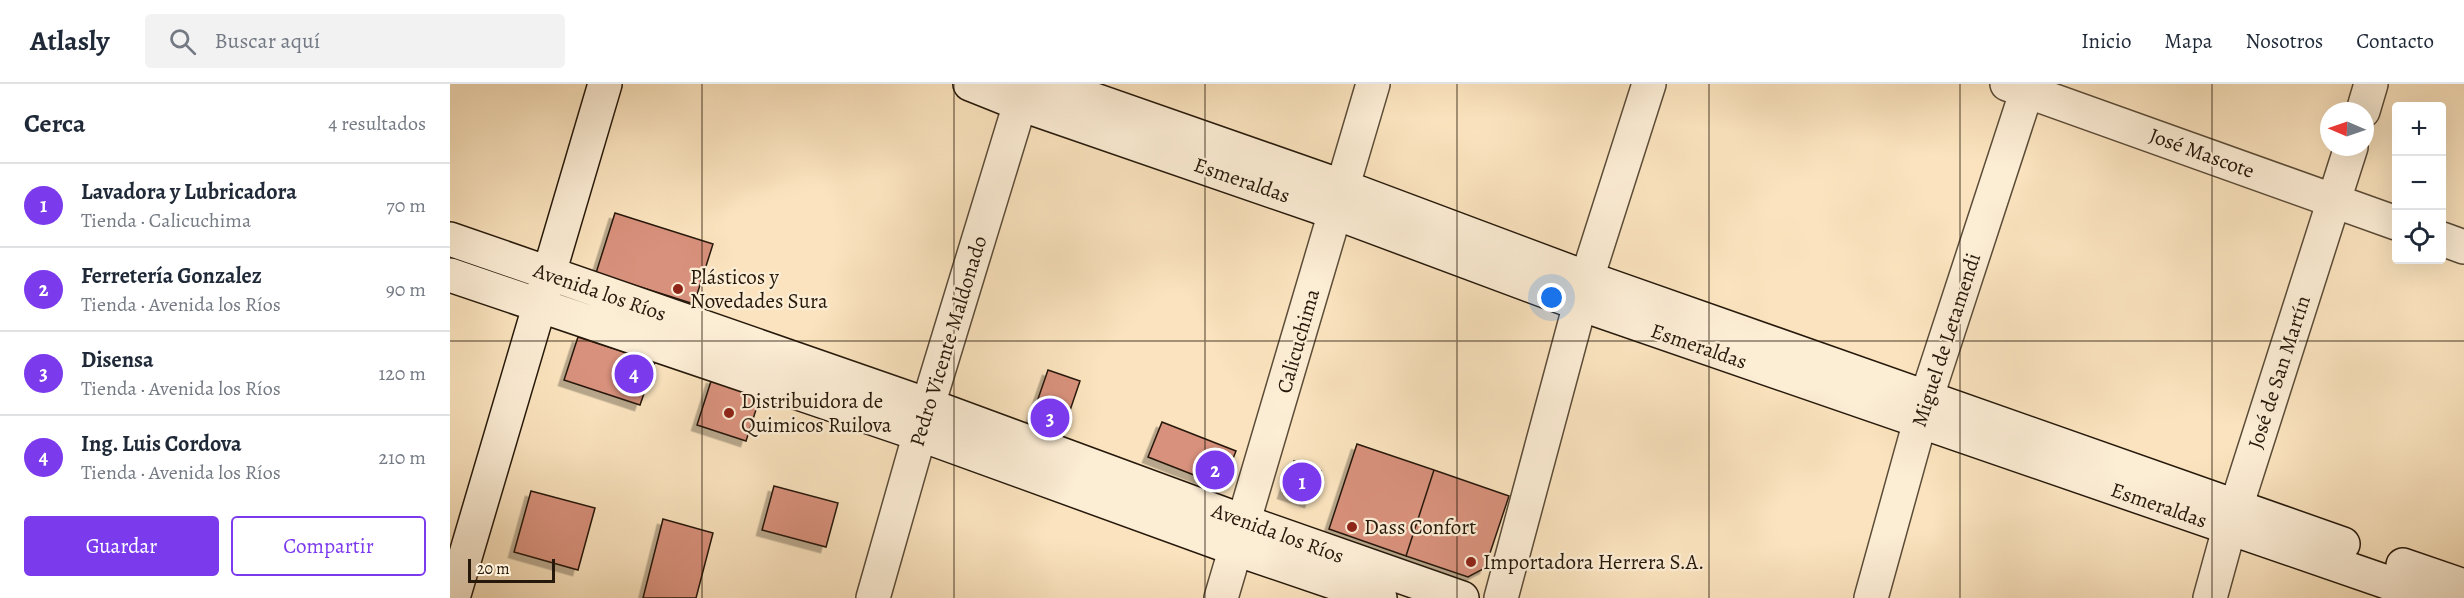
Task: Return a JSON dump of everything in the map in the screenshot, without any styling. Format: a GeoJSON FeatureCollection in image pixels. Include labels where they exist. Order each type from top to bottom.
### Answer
{"type":"FeatureCollection","features":[{"type":"Feature","properties":{"kind":"main road"},"geometry":{"type":"LineString","coordinates":[[453,598],[541,307],[605,84]]}},
{"type":"Feature","properties":{"kind":"main road","name":"Esmeraldas"},"geometry":{"type":"LineString","coordinates":[[970,84],[1023,94],[1340,200]]}},
{"type":"Feature","properties":{"kind":"main road","name":"Esmeraldas"},"geometry":{"type":"LineString","coordinates":[[1049,84],[1340,200],[1583,291],[2233,518],[2433,598]]}},
{"type":"Feature","properties":{"kind":"main road","name":"Calicuchima"},"geometry":{"type":"LineString","coordinates":[[1221,598],[1373,84]]}},
{"type":"Feature","properties":{"kind":"main road"},"geometry":{"type":"LineString","coordinates":[[1501,598],[1583,291],[1649,84]]}},
{"type":"Feature","properties":{"kind":"main road"},"geometry":{"type":"LineString","coordinates":[[2366,102],[2371,84]]}},
{"type":"Feature","properties":{"kind":"main road","name":"José Mascote"},"geometry":{"type":"LineString","coordinates":[[2020,86],[2392,221]]}},
{"type":"Feature","properties":{"kind":"main road","name":"Miguel de Letamendi"},"geometry":{"type":"LineString","coordinates":[[1871,598],[1923,409],[2020,86]]}},
{"type":"Feature","properties":{"kind":"main road","name":"Pedro Vicente Maldonado"},"geometry":{"type":"LineString","coordinates":[[873,598],[924,419],[1023,94]]}},
{"type":"Feature","properties":{"kind":"main road","name":"José de San Martín"},"geometry":{"type":"LineString","coordinates":[[2210,598],[2233,518],[2348,156]]}},
{"type":"Feature","properties":{"kind":"main road","name":"Avenida los Ríos"},"geometry":{"type":"LineString","coordinates":[[450,239],[550,275],[924,419],[1241,536],[1380,598]]}},
{"type":"Feature","properties":{"kind":"main road"},"geometry":{"type":"LineString","coordinates":[[2446,240],[2464,247]]}},
{"type":"Feature","properties":{"kind":"main road","name":"Avenida los Ríos"},"geometry":{"type":"LineString","coordinates":[[450,275],[541,307],[924,419]]}},
{"type":"Feature","properties":{"kind":"main road","name":"Esmeraldas"},"geometry":{"type":"LineString","coordinates":[[2233,518],[2464,586]]}},
{"type":"Feature","properties":{"kind":"main road","name":"Avenida los Ríos"},"geometry":{"type":"LineString","coordinates":[[1241,536],[1462,598]]}},
{"type":"Feature","properties":{"kind":"building"},"geometry":{"type":"Polygon","coordinates":[[[615,213],[713,244],[694,304],[596,273],[615,213]]]}},
{"type":"Feature","properties":{"kind":"building"},"geometry":{"type":"Polygon","coordinates":[[[578,337],[655,362],[640,405],[564,380],[578,337]]]}},
{"type":"Feature","properties":{"kind":"building"},"geometry":{"type":"Polygon","coordinates":[[[1048,370],[1080,381],[1063,431],[1031,419],[1048,370]]]}},
{"type":"Feature","properties":{"kind":"building"},"geometry":{"type":"Polygon","coordinates":[[[712,378],[761,394],[746,441],[697,425],[712,378]]]}},
{"type":"Feature","properties":{"kind":"building"},"geometry":{"type":"Polygon","coordinates":[[[1162,422],[1236,451],[1222,486],[1148,457],[1162,422]]]}},
{"type":"Feature","properties":{"kind":"building"},"geometry":{"type":"Polygon","coordinates":[[[1357,444],[1434,470],[1406,556],[1329,529],[1357,444]]]}},
{"type":"Feature","properties":{"kind":"building"},"geometry":{"type":"Polygon","coordinates":[[[1294,461],[1321,471],[1310,502],[1283,493],[1294,461]]]}},
{"type":"Feature","properties":{"kind":"building"},"geometry":{"type":"Polygon","coordinates":[[[1434,470],[1509,496],[1485,568],[1468,577],[1406,556],[1434,470]]]}},
{"type":"Feature","properties":{"kind":"building"},"geometry":{"type":"Polygon","coordinates":[[[774,486],[838,503],[826,547],[762,530],[774,486]]]}},
{"type":"Feature","properties":{"kind":"building"},"geometry":{"type":"Polygon","coordinates":[[[531,491],[595,508],[578,570],[514,552],[531,491]]]}},
{"type":"Feature","properties":{"kind":"building"},"geometry":{"type":"Polygon","coordinates":[[[663,519],[713,533],[696,598],[643,598],[663,519]]]}},
{"type":"Feature","properties":{"kind":"place","name":"Plásticos y Novedades Sura"},"geometry":{"type":"Point","coordinates":[678,289]}},
{"type":"Feature","properties":{"kind":"place","name":"Ing. Luis Cordova"},"geometry":{"type":"Point","coordinates":[634,374]}},
{"type":"Feature","properties":{"kind":"place","name":"Distribuidora de Quimicos Ruilova"},"geometry":{"type":"Point","coordinates":[729,413]}},
{"type":"Feature","properties":{"kind":"place","name":"Disensa"},"geometry":{"type":"Point","coordinates":[1050,418]}},
{"type":"Feature","properties":{"kind":"place","name":"Ferretería Gonzalez"},"geometry":{"type":"Point","coordinates":[1215,470]}},
{"type":"Feature","properties":{"kind":"place","name":"Lavadora y Lubricadora"},"geometry":{"type":"Point","coordinates":[1302,482]}},
{"type":"Feature","properties":{"kind":"place","name":"Dass Confort"},"geometry":{"type":"Point","coordinates":[1352,527]}},
{"type":"Feature","properties":{"kind":"place","name":"Importadora Herrera S.A."},"geometry":{"type":"Point","coordinates":[1471,562]}}]}
